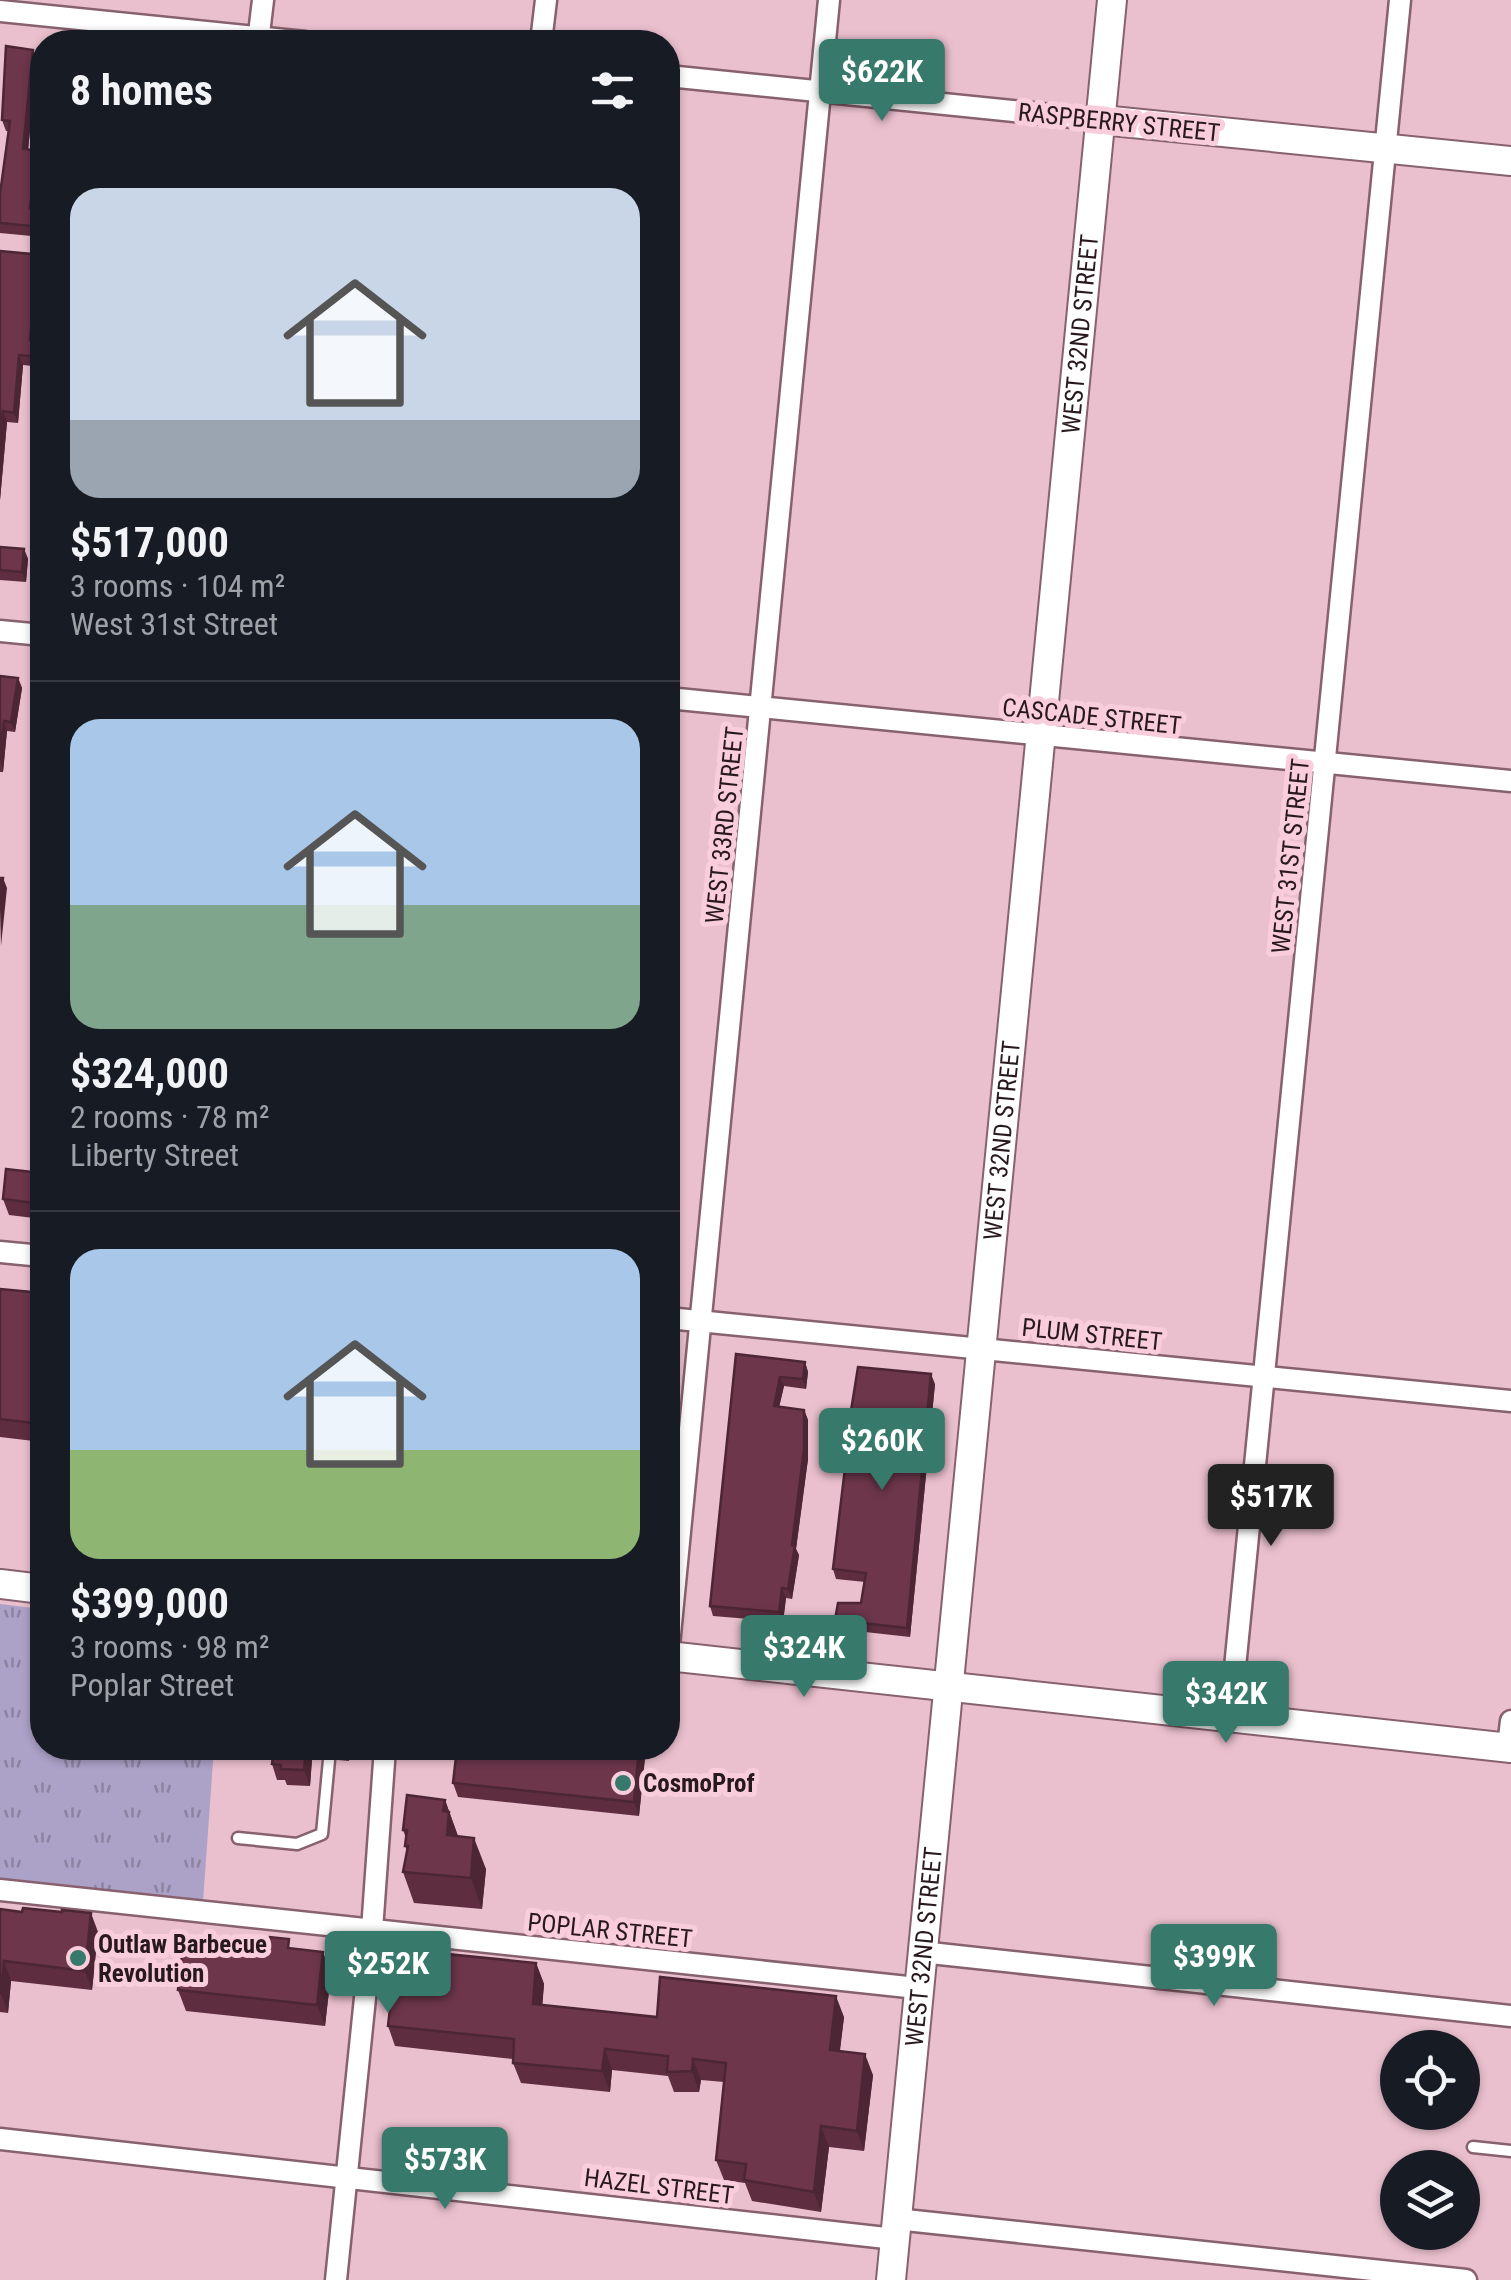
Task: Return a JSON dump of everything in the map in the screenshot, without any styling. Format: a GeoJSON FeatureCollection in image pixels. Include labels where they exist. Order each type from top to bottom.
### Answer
{"type":"FeatureCollection","features":[{"type":"Feature","properties":{"kind":"street"},"geometry":{"type":"LineString","coordinates":[[259,30],[262,0]]}},
{"type":"Feature","properties":{"kind":"street"},"geometry":{"type":"LineString","coordinates":[[542,30],[546,0]]}},
{"type":"Feature","properties":{"kind":"street","name":"WEST 33RD STREET"},"geometry":{"type":"LineString","coordinates":[[680,1530],[829,0]]}},
{"type":"Feature","properties":{"kind":"street","name":"WEST 32ND STREET"},"geometry":{"type":"LineString","coordinates":[[891,2280],[1112,0]]}},
{"type":"Feature","properties":{"kind":"street","name":"WEST 31ST STREET"},"geometry":{"type":"LineString","coordinates":[[1230,1718],[1400,0]]}},
{"type":"Feature","properties":{"kind":"street"},"geometry":{"type":"LineString","coordinates":[[0,12],[166,30]]}},
{"type":"Feature","properties":{"kind":"street","name":"RASPBERRY STREET"},"geometry":{"type":"LineString","coordinates":[[680,77],[1511,161]]}},
{"type":"Feature","properties":{"kind":"street"},"geometry":{"type":"LineString","coordinates":[[0,630],[30,634]]}},
{"type":"Feature","properties":{"kind":"street","name":"CASCADE STREET"},"geometry":{"type":"LineString","coordinates":[[680,699],[1511,781]]}},
{"type":"Feature","properties":{"kind":"street"},"geometry":{"type":"LineString","coordinates":[[0,1252],[30,1255]]}},
{"type":"Feature","properties":{"kind":"street","name":"PLUM STREET"},"geometry":{"type":"LineString","coordinates":[[680,1319],[1511,1401]]}},
{"type":"Feature","properties":{"kind":"street"},"geometry":{"type":"LineString","coordinates":[[0,1584],[30,1588]]}},
{"type":"Feature","properties":{"kind":"street"},"geometry":{"type":"LineString","coordinates":[[680,1657],[1230,1718],[1510,1739]]}},
{"type":"Feature","properties":{"kind":"street"},"geometry":{"type":"LineString","coordinates":[[336,2280],[372,1930],[384,1760]]}},
{"type":"Feature","properties":{"kind":"street","name":"POPLAR STREET"},"geometry":{"type":"LineString","coordinates":[[0,1890],[918,1988]]}},
{"type":"Feature","properties":{"kind":"street"},"geometry":{"type":"LineString","coordinates":[[922,1952],[1511,2016]]}},
{"type":"Feature","properties":{"kind":"street","name":"HAZEL STREET"},"geometry":{"type":"LineString","coordinates":[[0,2139],[896,2229],[1466,2280]]}},
{"type":"Feature","properties":{"kind":"lane"},"geometry":{"type":"LineString","coordinates":[[238,1838],[296,1844],[322,1834],[329,1760]]}},
{"type":"Feature","properties":{"kind":"lane"},"geometry":{"type":"LineString","coordinates":[[1473,2147],[1511,2151]]}},
{"type":"Feature","properties":{"kind":"green space"},"geometry":{"type":"Polygon","coordinates":[[[0,1604],[30,1608],[30,1760],[213,1760],[203,1902],[0,1881],[0,1604]]]}},
{"type":"Feature","properties":{"kind":"building"},"geometry":{"type":"Polygon","coordinates":[[[6,46],[30,50],[23,149],[30,150],[30,226],[0,223],[10,121],[2,120],[6,46]]]}},
{"type":"Feature","properties":{"kind":"building"},"geometry":{"type":"Polygon","coordinates":[[[0,251],[30,254],[30,356],[19,355],[14,413],[3,411],[0,447],[0,251]]]}},
{"type":"Feature","properties":{"kind":"building"},"geometry":{"type":"Polygon","coordinates":[[[0,547],[24,549],[22,572],[0,570],[0,547]]]}},
{"type":"Feature","properties":{"kind":"building"},"geometry":{"type":"Polygon","coordinates":[[[0,676],[18,678],[11,722],[4,721],[0,759],[0,676]]]}},
{"type":"Feature","properties":{"kind":"building"},"geometry":{"type":"Polygon","coordinates":[[[6,1169],[30,1172],[30,1202],[3,1199],[6,1169]]]}},
{"type":"Feature","properties":{"kind":"building"},"geometry":{"type":"Polygon","coordinates":[[[0,1289],[30,1292],[30,1423],[0,1419],[0,1289]]]}},
{"type":"Feature","properties":{"kind":"building"},"geometry":{"type":"Polygon","coordinates":[[[736,1354],[805,1362],[803,1379],[780,1377],[774,1406],[804,1410],[795,1545],[788,1589],[782,1588],[779,1612],[710,1606],[736,1354]]]}},
{"type":"Feature","properties":{"kind":"building"},"geometry":{"type":"Polygon","coordinates":[[[858,1367],[931,1374],[907,1628],[835,1620],[838,1603],[861,1603],[866,1573],[833,1569],[845,1468],[842,1467],[858,1367]]]}},
{"type":"Feature","properties":{"kind":"building"},"geometry":{"type":"Polygon","coordinates":[[[272,1760],[305,1760],[304,1770],[281,1769],[281,1765],[272,1764],[272,1760]]]}},
{"type":"Feature","properties":{"kind":"building"},"geometry":{"type":"Polygon","coordinates":[[[456,1760],[638,1760],[634,1802],[453,1783],[456,1760]]]}},
{"type":"Feature","properties":{"kind":"building"},"geometry":{"type":"Polygon","coordinates":[[[407,1795],[445,1800],[443,1811],[449,1812],[447,1835],[474,1838],[471,1878],[403,1872],[408,1846],[407,1830],[403,1830],[407,1795]]]}},
{"type":"Feature","properties":{"kind":"building"},"geometry":{"type":"Polygon","coordinates":[[[23,1908],[91,1913],[85,1971],[4,1961],[0,1993],[0,1909],[22,1912],[23,1908]]]}},
{"type":"Feature","properties":{"kind":"building"},"geometry":{"type":"Polygon","coordinates":[[[184,1937],[269,1947],[270,1937],[289,1939],[288,1948],[323,1952],[317,2005],[178,1990],[184,1937]]]}},
{"type":"Feature","properties":{"kind":"building"},"geometry":{"type":"Polygon","coordinates":[[[397,1949],[536,1963],[533,2004],[657,2017],[660,1977],[836,1996],[830,2050],[865,2054],[857,2131],[821,2126],[814,2192],[744,2180],[746,2164],[716,2160],[726,2063],[693,2059],[692,2071],[667,2072],[668,2056],[605,2049],[602,2071],[513,2063],[514,2039],[388,2026],[397,1949]]]}},
{"type":"Feature","properties":{"kind":"place","name":"CosmoProf"},"geometry":{"type":"Point","coordinates":[623,1783]}},
{"type":"Feature","properties":{"kind":"place","name":"Outlaw Barbecue Revolution"},"geometry":{"type":"Point","coordinates":[78,1958]}}]}
